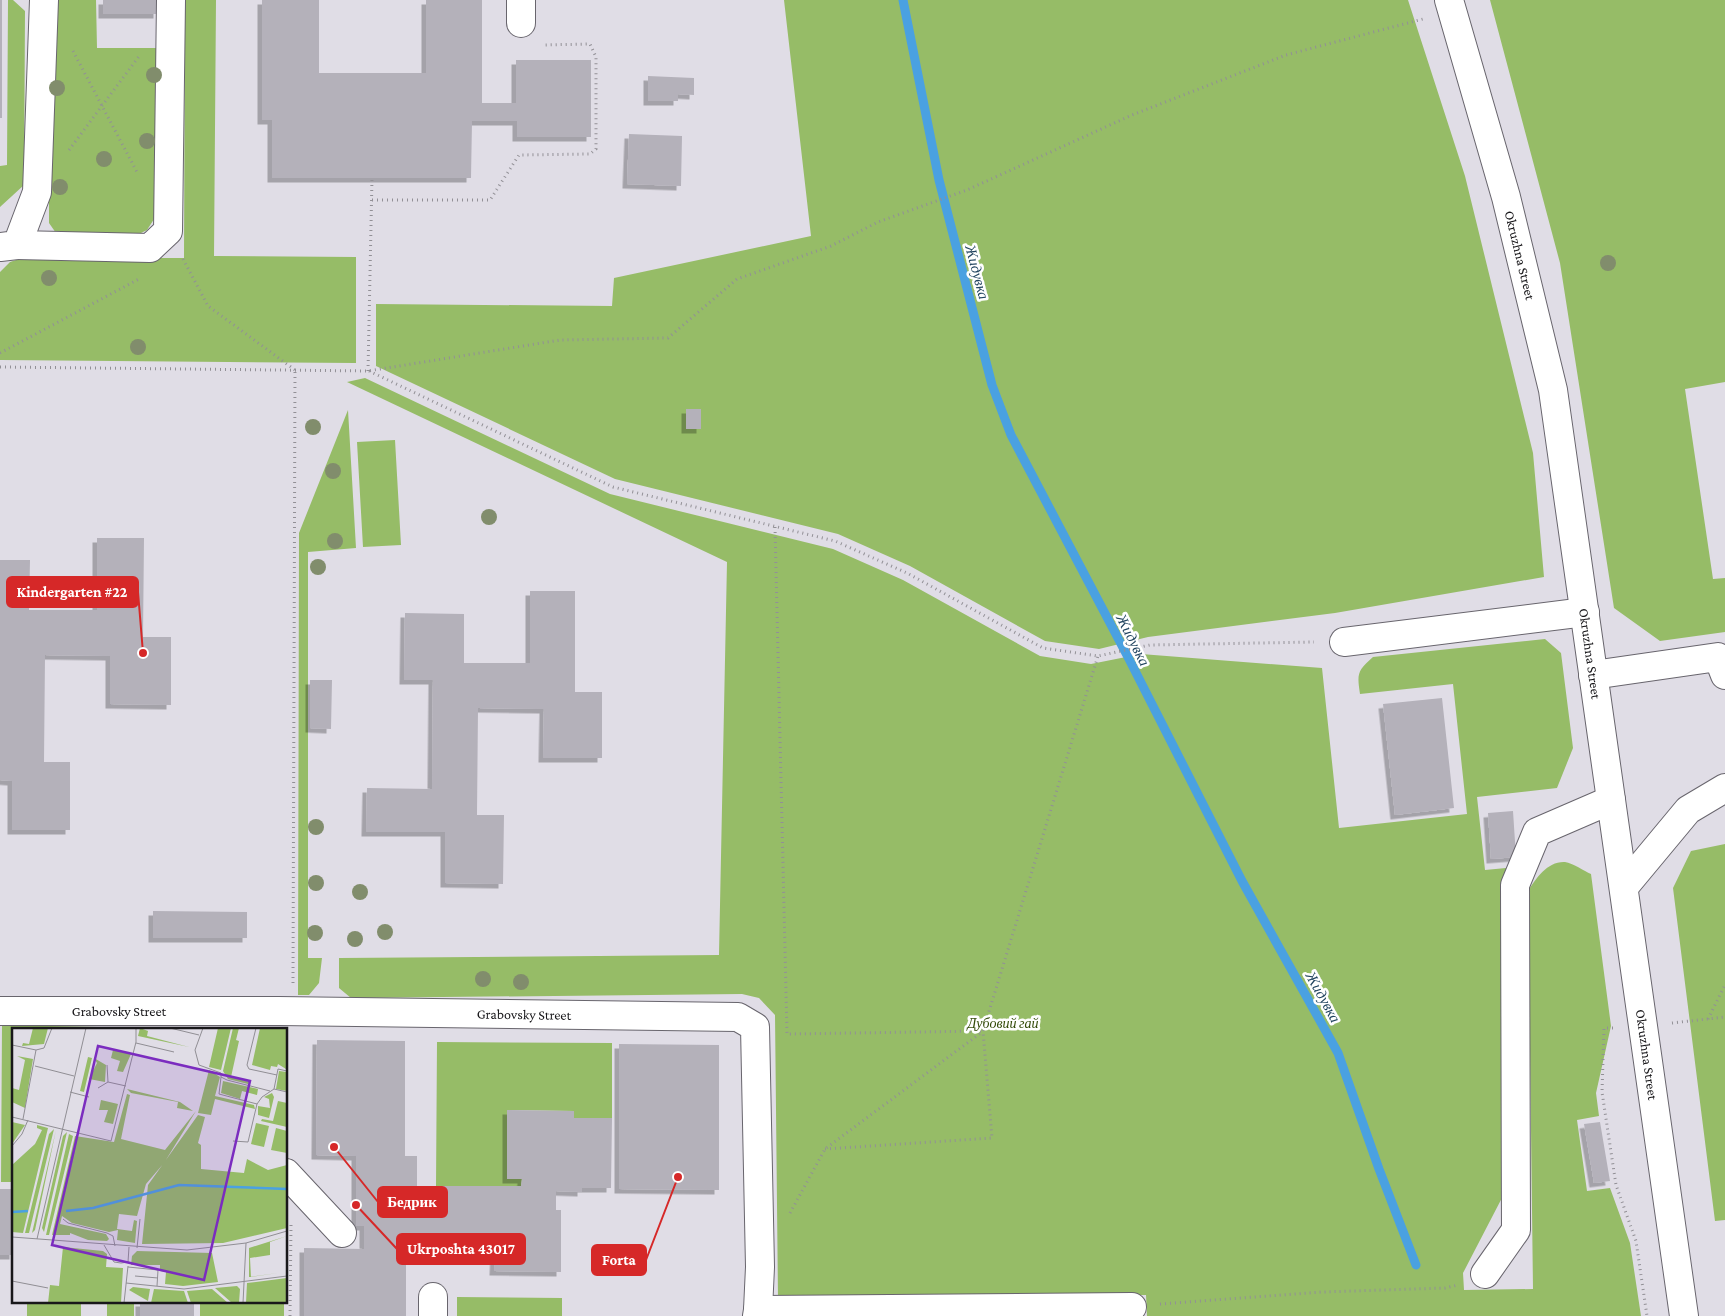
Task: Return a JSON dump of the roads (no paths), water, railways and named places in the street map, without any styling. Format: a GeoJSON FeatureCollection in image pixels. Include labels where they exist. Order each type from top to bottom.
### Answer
{"type":"FeatureCollection","features":[{"type":"Feature","properties":{"kind":"main road"},"geometry":{"type":"LineString","coordinates":[[44,0],[37,192],[8,246],[150,248],[168,231],[170,0]]}},
{"type":"Feature","properties":{"kind":"main road","name":"Okruzhna Street"},"geometry":{"type":"LineString","coordinates":[[1451,6],[1506,197],[1553,390],[1684,1316]]}},
{"type":"Feature","properties":{"kind":"main road"},"geometry":{"type":"LineString","coordinates":[[1344,642],[1585,612]]}},
{"type":"Feature","properties":{"kind":"main road"},"geometry":{"type":"LineString","coordinates":[[1593,675],[1723,663]]}},
{"type":"Feature","properties":{"kind":"main road"},"geometry":{"type":"LineString","coordinates":[[1624,887],[1688,810],[1725,788]]}},
{"type":"Feature","properties":{"kind":"main road"},"geometry":{"type":"LineString","coordinates":[[1485,1274],[1516,1230],[1515,885],[1537,832],[1611,800]]}},
{"type":"Feature","properties":{"kind":"main road","name":"Grabovsky Street"},"geometry":{"type":"LineString","coordinates":[[0,1011],[284,1017],[738,1017],[755,1027],[760,1267],[757,1313]]}},
{"type":"Feature","properties":{"kind":"main road"},"geometry":{"type":"LineString","coordinates":[[289,1176],[342,1233]]}},
{"type":"Feature","properties":{"kind":"main road"},"geometry":{"type":"LineString","coordinates":[[757,1313],[1132,1306]]}},
{"type":"Feature","properties":{"kind":"waterway","name":"Жидувка"},"geometry":{"type":"LineString","coordinates":[[903,0],[939,180],[992,385],[1011,435],[1129,659],[1242,881],[1338,1053],[1379,1169],[1416,1265]]}},
{"type":"Feature","properties":{"kind":"place","name":"Kindergarten #22"},"geometry":{"type":"Point","coordinates":[143,653]}},
{"type":"Feature","properties":{"kind":"place","name":"Бедрик"},"geometry":{"type":"Point","coordinates":[334,1147]}},
{"type":"Feature","properties":{"kind":"place","name":"Forta"},"geometry":{"type":"Point","coordinates":[678,1177]}},
{"type":"Feature","properties":{"kind":"place","name":"Ukrposhta 43017"},"geometry":{"type":"Point","coordinates":[356,1205]}},
{"type":"Feature","properties":{"kind":"park label","name":"Дубовий гай"},"geometry":{"type":"Point","coordinates":[1003,1023]}}]}
